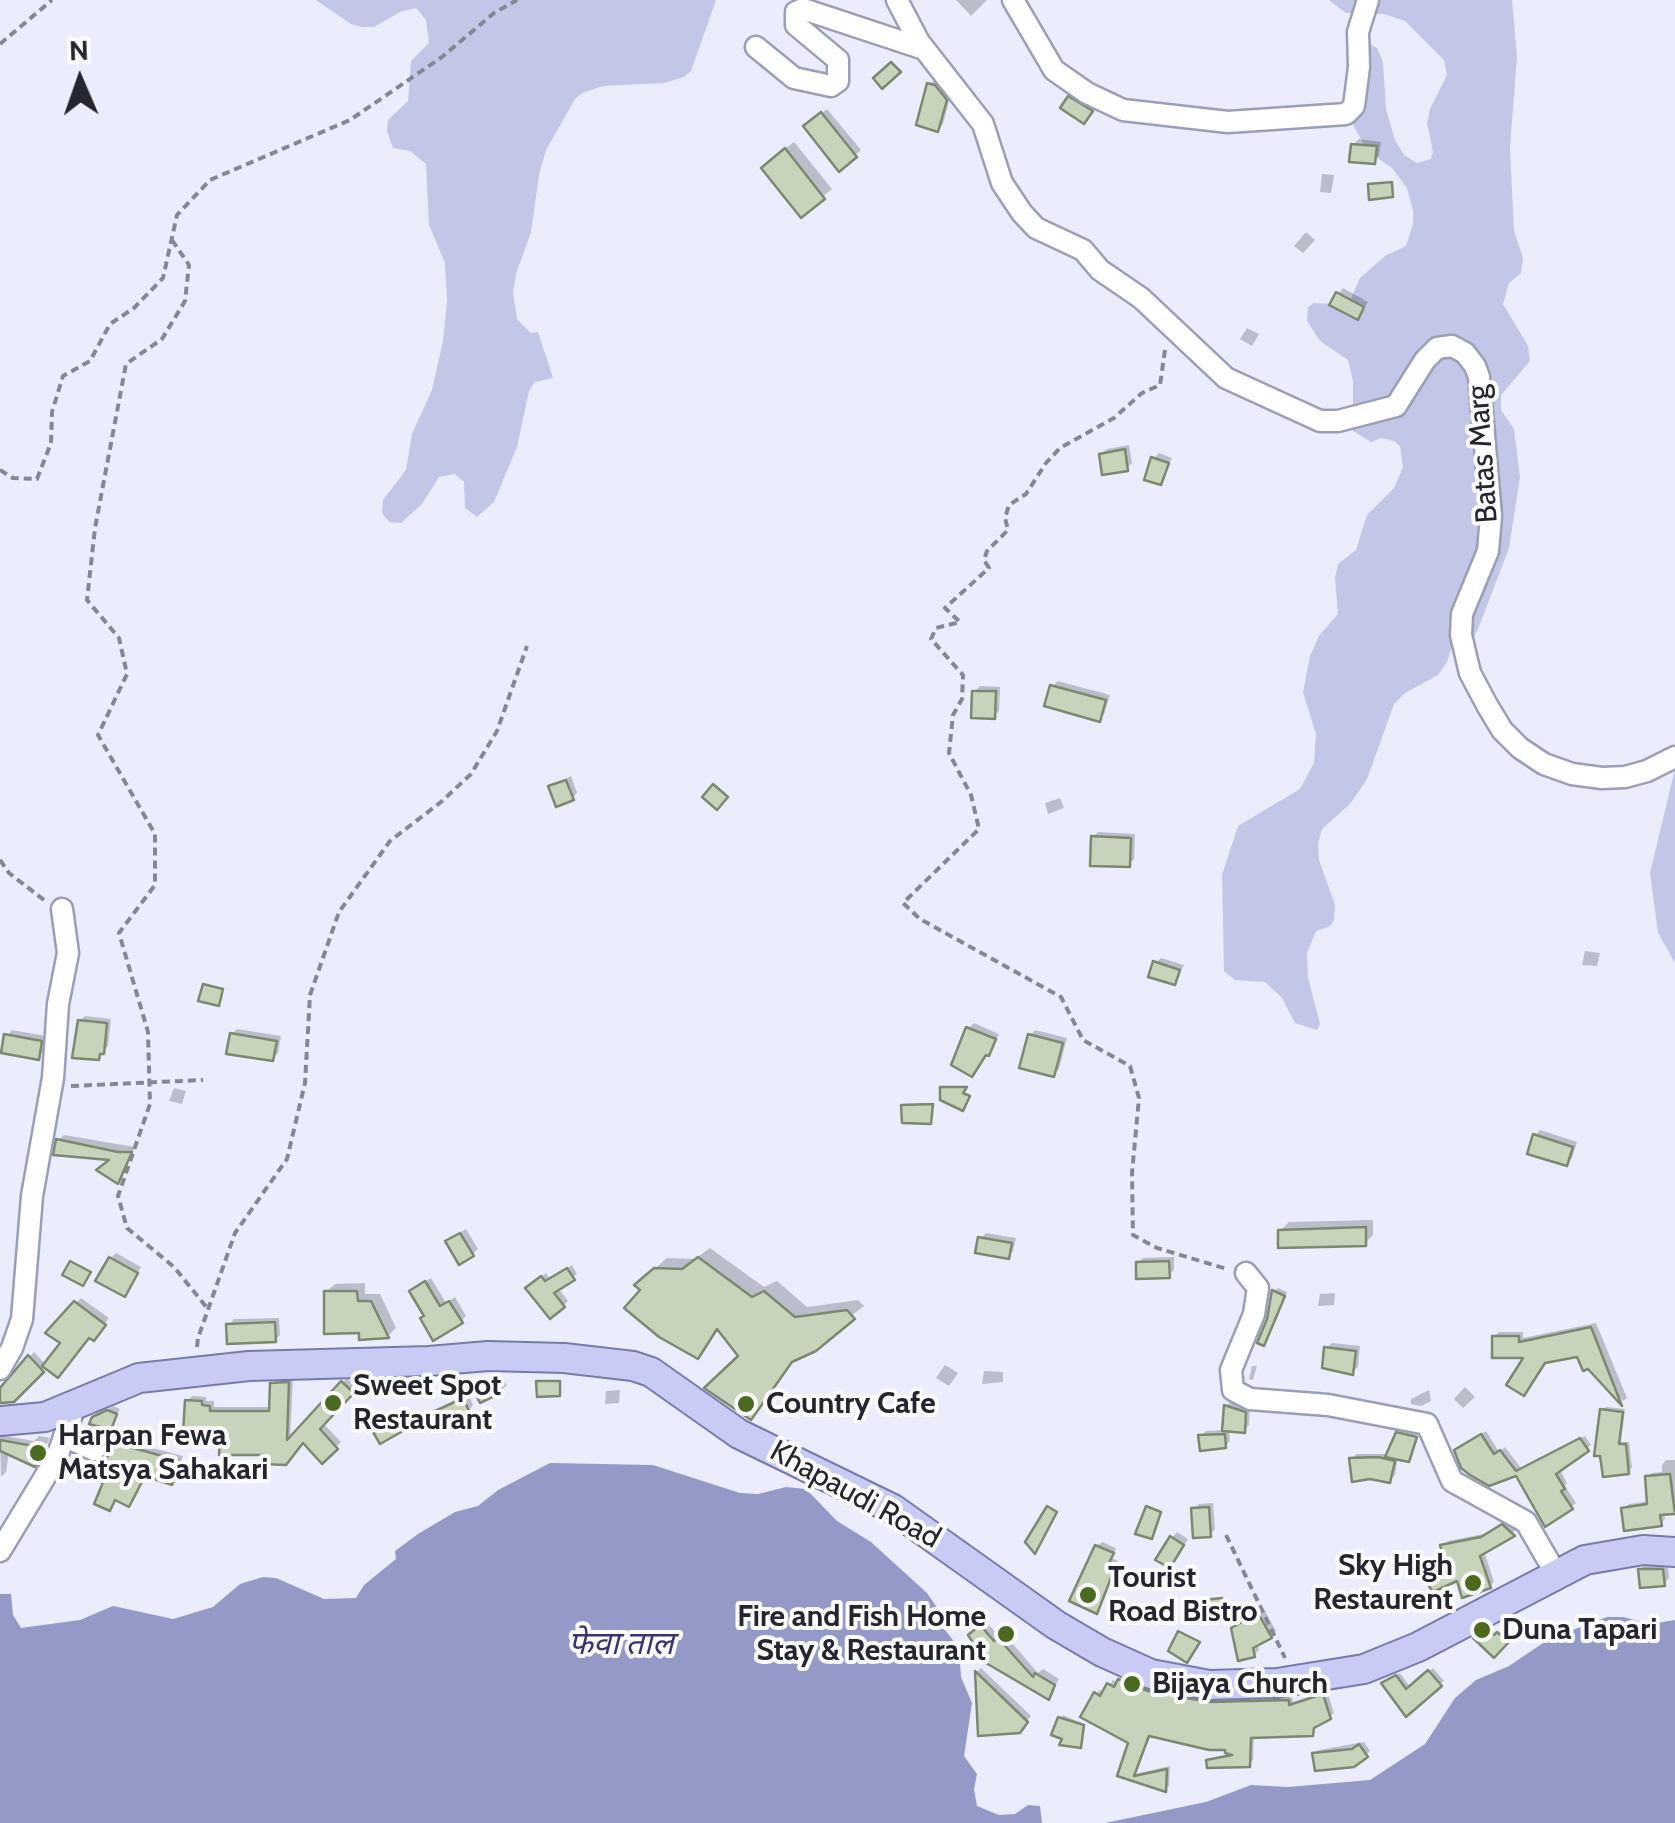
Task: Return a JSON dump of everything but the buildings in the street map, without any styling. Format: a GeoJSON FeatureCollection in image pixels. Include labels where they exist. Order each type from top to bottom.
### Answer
{"type":"FeatureCollection","features":[{"type":"Feature","properties":{"kind":"main road","name":"Khapaudi Road"},"geometry":{"type":"LineString","coordinates":[[0,1421],[44,1417],[139,1378],[249,1366],[429,1362],[488,1356],[564,1358],[633,1366],[651,1372],[740,1434],[893,1510],[1056,1625],[1102,1652],[1151,1674],[1209,1685],[1296,1680],[1364,1669],[1418,1648],[1585,1560],[1643,1550],[1675,1552]]}},
{"type":"Feature","properties":{"kind":"street","name":"Batas Marg"},"geometry":{"type":"LineString","coordinates":[[897,0],[924,49],[983,124],[1002,184],[1022,213],[1036,228],[1083,250],[1100,270],[1142,298],[1226,378],[1320,421],[1338,421],[1396,406],[1430,352],[1444,346],[1465,354],[1476,366],[1478,377],[1491,516],[1488,551],[1462,614],[1460,636],[1470,673],[1502,730],[1544,764],[1572,774],[1625,777],[1675,757]]}},
{"type":"Feature","properties":{"kind":"street"},"geometry":{"type":"LineString","coordinates":[[1014,0],[1054,70],[1087,93],[1122,110],[1228,122],[1346,114],[1354,106],[1358,32],[1368,0]]}},
{"type":"Feature","properties":{"kind":"street"},"geometry":{"type":"LineString","coordinates":[[756,47],[794,78],[831,86],[838,81],[838,60],[796,24],[793,16],[803,9],[924,49]]}},
{"type":"Feature","properties":{"kind":"street"},"geometry":{"type":"LineString","coordinates":[[0,1369],[22,1319],[32,1196],[52,1088],[58,1004],[68,953],[62,909]]}},
{"type":"Feature","properties":{"kind":"street"},"geometry":{"type":"LineString","coordinates":[[1246,1273],[1258,1288],[1254,1314],[1231,1370],[1233,1390],[1250,1399],[1328,1405],[1428,1424],[1452,1481],[1526,1522],[1556,1574]]}},
{"type":"Feature","properties":{"kind":"street"},"geometry":{"type":"LineString","coordinates":[[0,1551],[56,1457],[76,1403]]}},
{"type":"Feature","properties":{"kind":"street"},"geometry":{"type":"LineString","coordinates":[[64,1436],[94,1450]]}},
{"type":"Feature","properties":{"kind":"path"},"geometry":{"type":"LineString","coordinates":[[0,44],[52,0]]}},
{"type":"Feature","properties":{"kind":"path"},"geometry":{"type":"LineString","coordinates":[[0,470],[14,478],[37,479],[51,443],[52,412],[63,376],[90,361],[110,324],[134,308],[163,278],[177,215],[210,180],[350,120],[442,58],[494,13],[517,0]]}},
{"type":"Feature","properties":{"kind":"path"},"geometry":{"type":"LineString","coordinates":[[172,240],[189,265],[184,301],[162,339],[126,364],[95,528],[87,600],[119,638],[128,674],[98,735],[154,834],[155,885],[119,933],[148,1032],[150,1104],[118,1196],[126,1228],[174,1267],[208,1308]]}},
{"type":"Feature","properties":{"kind":"path"},"geometry":{"type":"LineString","coordinates":[[1174,330],[1165,343],[1160,386],[1142,393],[1114,418],[1060,448],[1026,494],[1009,505],[1005,518],[1008,530],[984,560],[989,568],[945,608],[960,622],[936,628],[931,639],[962,675],[962,700],[954,715],[949,753],[971,795],[979,829],[902,903],[920,919],[1061,997],[1084,1040],[1130,1066],[1139,1098],[1132,1173],[1133,1235],[1157,1248],[1246,1273]]}},
{"type":"Feature","properties":{"kind":"path"},"geometry":{"type":"LineString","coordinates":[[196,1372],[198,1338],[234,1233],[287,1159],[305,1083],[310,996],[339,912],[390,841],[470,774],[497,731],[527,646]]}},
{"type":"Feature","properties":{"kind":"path"},"geometry":{"type":"LineString","coordinates":[[0,860],[26,888],[62,909]]}},
{"type":"Feature","properties":{"kind":"path"},"geometry":{"type":"LineString","coordinates":[[52,1088],[203,1080]]}},
{"type":"Feature","properties":{"kind":"path"},"geometry":{"type":"LineString","coordinates":[[1226,1535],[1296,1680]]}},
{"type":"Feature","properties":{"kind":"shaded area"},"geometry":{"type":"Polygon","coordinates":[[[316,0],[716,0],[691,71],[664,83],[603,86],[582,93],[546,150],[531,232],[513,293],[517,319],[531,333],[538,332],[553,378],[535,382],[529,391],[517,447],[494,502],[477,517],[465,508],[464,482],[455,474],[439,477],[422,504],[401,523],[389,522],[382,513],[383,500],[406,470],[412,434],[432,390],[447,301],[445,263],[429,225],[426,164],[410,151],[393,148],[387,131],[388,120],[408,101],[411,61],[429,43],[426,20],[416,8],[374,27],[362,27],[316,0]]]}},
{"type":"Feature","properties":{"kind":"shaded area"},"geometry":{"type":"Polygon","coordinates":[[[1329,0],[1512,0],[1517,57],[1510,147],[1514,231],[1523,258],[1521,273],[1509,283],[1503,304],[1528,346],[1530,361],[1501,395],[1501,410],[1514,429],[1520,477],[1509,548],[1478,629],[1459,665],[1453,642],[1438,675],[1405,693],[1394,704],[1367,779],[1350,804],[1322,829],[1319,860],[1335,905],[1334,920],[1330,926],[1316,931],[1307,953],[1308,978],[1320,1024],[1317,1030],[1295,1023],[1282,998],[1265,982],[1235,980],[1224,971],[1222,875],[1238,826],[1300,789],[1314,763],[1316,734],[1303,692],[1310,656],[1319,636],[1338,614],[1338,564],[1356,550],[1367,515],[1394,488],[1403,467],[1400,446],[1394,441],[1381,438],[1371,442],[1353,431],[1353,381],[1348,360],[1320,341],[1307,321],[1308,307],[1314,303],[1348,305],[1360,278],[1385,256],[1406,246],[1413,224],[1407,188],[1392,168],[1368,151],[1353,125],[1351,103],[1363,47],[1370,44],[1377,48],[1383,62],[1386,109],[1395,140],[1404,155],[1417,163],[1431,159],[1427,123],[1447,75],[1444,60],[1405,21],[1384,14],[1346,13],[1329,0]]]}},
{"type":"Feature","properties":{"kind":"shaded area"},"geometry":{"type":"Polygon","coordinates":[[[1675,769],[1675,963],[1658,933],[1650,873],[1675,769]]]}},
{"type":"Feature","properties":{"kind":"water","name":"फेवा ताल"},"geometry":{"type":"Polygon","coordinates":[[[550,1463],[653,1465],[740,1493],[758,1494],[786,1487],[806,1489],[837,1521],[871,1542],[927,1593],[940,1612],[942,1626],[959,1648],[961,1677],[972,1703],[964,1756],[977,1774],[977,1806],[999,1815],[1015,1814],[1028,1805],[1040,1806],[1042,1823],[0,1823],[0,1594],[11,1594],[13,1615],[21,1628],[80,1620],[113,1606],[173,1619],[213,1607],[240,1584],[263,1577],[276,1578],[324,1599],[356,1598],[364,1585],[396,1559],[395,1551],[418,1534],[455,1512],[478,1506],[498,1490],[550,1463]]]}},
{"type":"Feature","properties":{"kind":"water"},"geometry":{"type":"Polygon","coordinates":[[[1607,1617],[1651,1624],[1675,1620],[1675,1823],[1105,1823],[1206,1802],[1251,1785],[1288,1787],[1370,1780],[1425,1744],[1455,1698],[1476,1680],[1509,1666],[1549,1639],[1607,1617]]]}},
{"type":"Feature","properties":{"kind":"place","name":"Sweet Spot Restaurant"},"geometry":{"type":"Point","coordinates":[333,1403]}},
{"type":"Feature","properties":{"kind":"place","name":"Country Cafe"},"geometry":{"type":"Point","coordinates":[746,1404]}},
{"type":"Feature","properties":{"kind":"place","name":"Harpan Fewa Matsya Sahakari"},"geometry":{"type":"Point","coordinates":[38,1453]}},
{"type":"Feature","properties":{"kind":"place","name":"Sky High Restaurent"},"geometry":{"type":"Point","coordinates":[1473,1583]}},
{"type":"Feature","properties":{"kind":"place","name":"Tourist Road Bistro"},"geometry":{"type":"Point","coordinates":[1088,1595]}},
{"type":"Feature","properties":{"kind":"place","name":"Duna Tapari"},"geometry":{"type":"Point","coordinates":[1482,1630]}},
{"type":"Feature","properties":{"kind":"place","name":"Fire and Fish Home Stay & Restaurant"},"geometry":{"type":"Point","coordinates":[1006,1634]}},
{"type":"Feature","properties":{"kind":"place","name":"Bijaya Church"},"geometry":{"type":"Point","coordinates":[1132,1684]}}]}
